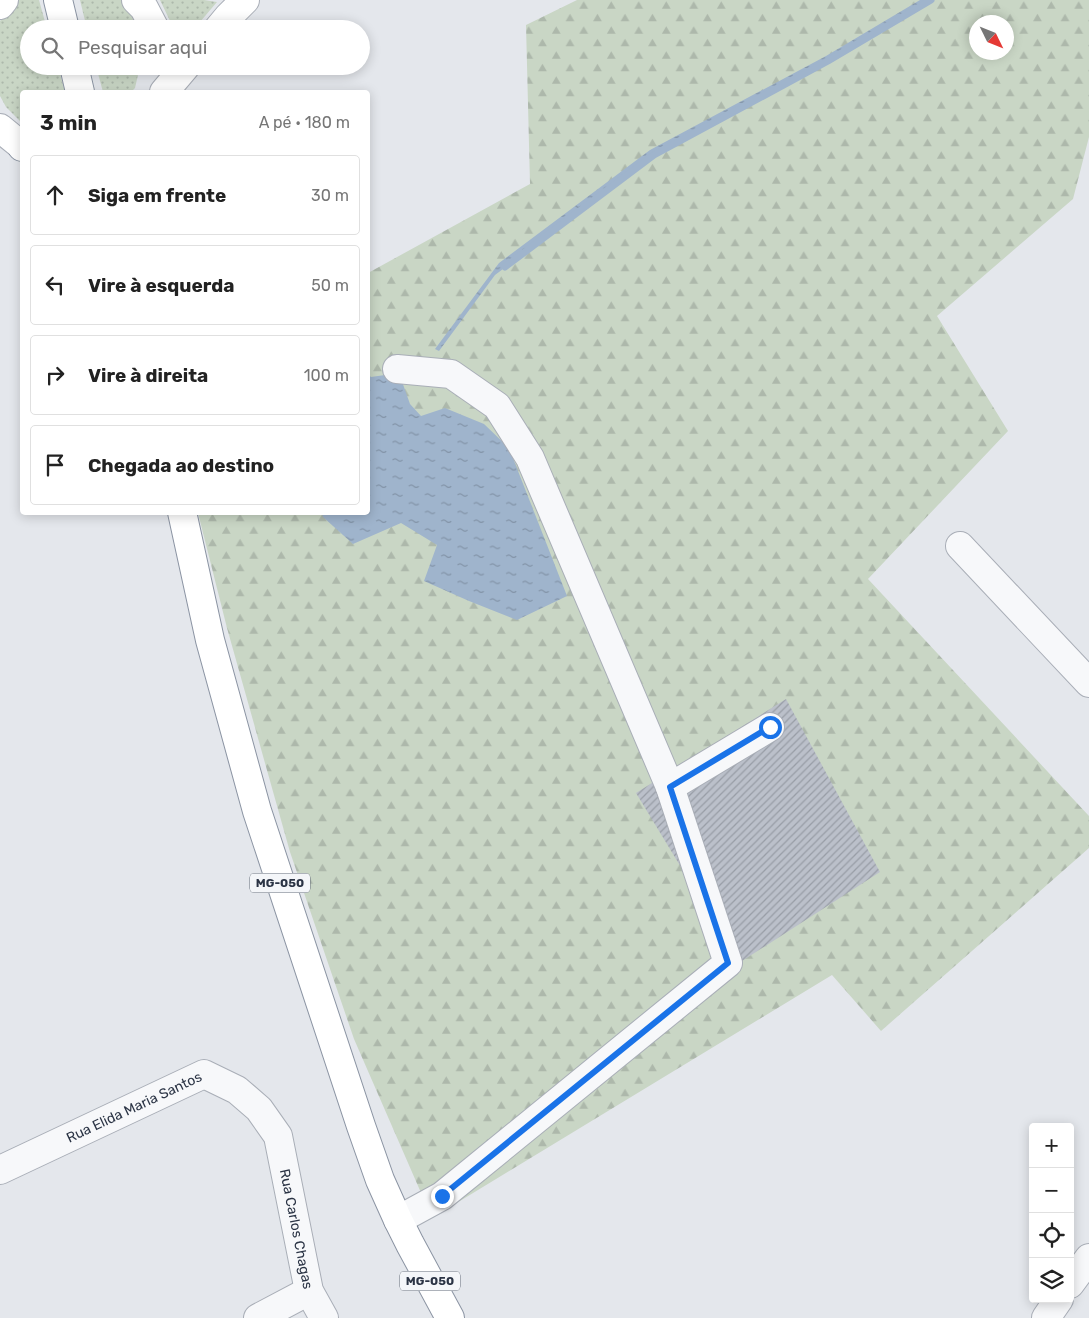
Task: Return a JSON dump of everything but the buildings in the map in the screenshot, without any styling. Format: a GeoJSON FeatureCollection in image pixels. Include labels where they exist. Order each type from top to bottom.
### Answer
{"type":"FeatureCollection","features":[{"type":"Feature","properties":{"kind":"main road"},"geometry":{"type":"LineString","coordinates":[[0,5],[4,0]]}},
{"type":"Feature","properties":{"kind":"main road"},"geometry":{"type":"LineString","coordinates":[[58,0],[63,20]]}},
{"type":"Feature","properties":{"kind":"main road"},"geometry":{"type":"LineString","coordinates":[[136,0],[144,8],[150,20]]}},
{"type":"Feature","properties":{"kind":"main road"},"geometry":{"type":"LineString","coordinates":[[226,20],[245,0]]}},
{"type":"Feature","properties":{"kind":"main road"},"geometry":{"type":"LineString","coordinates":[[76,75],[80,90]]}},
{"type":"Feature","properties":{"kind":"main road"},"geometry":{"type":"LineString","coordinates":[[158,90],[162,75]]}},
{"type":"Feature","properties":{"kind":"main road"},"geometry":{"type":"LineString","coordinates":[[166,90],[178,75]]}},
{"type":"Feature","properties":{"kind":"main road"},"geometry":{"type":"LineString","coordinates":[[0,128],[20,144]]}},
{"type":"Feature","properties":{"kind":"main road","name":"MG-050"},"geometry":{"type":"LineString","coordinates":[[183,515],[210,640],[257,812],[361,1126],[380,1180],[398,1220],[450,1318]]}},
{"type":"Feature","properties":{"kind":"main road","name":"MG-050"},"geometry":{"type":"LineString","coordinates":[[410,1244],[434,1318]]}},
{"type":"Feature","properties":{"kind":"street"},"geometry":{"type":"LineString","coordinates":[[397,369],[451,374],[496,406],[530,458],[670,787],[728,963],[442,1196],[398,1220]]}},
{"type":"Feature","properties":{"kind":"street"},"geometry":{"type":"LineString","coordinates":[[960,546],[1089,683]]}},
{"type":"Feature","properties":{"kind":"street"},"geometry":{"type":"LineString","coordinates":[[670,787],[770,727]]}},
{"type":"Feature","properties":{"kind":"street","name":"Rua Elida Maria Santos"},"geometry":{"type":"LineString","coordinates":[[0,1170],[204,1074],[237,1090],[259,1109],[278,1136]]}},
{"type":"Feature","properties":{"kind":"street","name":"Rua Carlos Chagas"},"geometry":{"type":"LineString","coordinates":[[278,1136],[309,1291],[324,1318]]}},
{"type":"Feature","properties":{"kind":"street"},"geometry":{"type":"LineString","coordinates":[[1074,1279],[1089,1258]]}},
{"type":"Feature","properties":{"kind":"street"},"geometry":{"type":"LineString","coordinates":[[258,1318],[309,1291]]}},
{"type":"Feature","properties":{"kind":"street"},"geometry":{"type":"LineString","coordinates":[[1046,1318],[1056,1303]]}},
{"type":"Feature","properties":{"kind":"green space"},"geometry":{"type":"Polygon","coordinates":[[[39,0],[45,20],[20,20],[20,75],[60,75],[64,90],[20,90],[20,121],[6,107],[0,96],[0,21],[17,1],[39,0]]]}},
{"type":"Feature","properties":{"kind":"green space"},"geometry":{"type":"Polygon","coordinates":[[[80,0],[124,0],[134,20],[85,20],[80,0]]]}},
{"type":"Feature","properties":{"kind":"green space"},"geometry":{"type":"Polygon","coordinates":[[[160,0],[204,0],[217,2],[202,20],[170,20],[160,0]]]}},
{"type":"Feature","properties":{"kind":"green space"},"geometry":{"type":"Polygon","coordinates":[[[577,0],[1089,0],[1089,137],[1073,199],[937,316],[1008,431],[868,579],[1089,816],[1089,848],[881,1031],[832,975],[432,1218],[354,1039],[290,852],[227,628],[199,515],[370,515],[370,272],[530,184],[526,25],[577,0]]]}},
{"type":"Feature","properties":{"kind":"green space"},"geometry":{"type":"Polygon","coordinates":[[[98,75],[138,75],[133,90],[102,90],[98,75]]]}},
{"type":"Feature","properties":{"kind":"water"},"geometry":{"type":"Polygon","coordinates":[[[920,0],[931,0],[828,61],[654,155],[495,275],[439,351],[435,349],[499,263],[650,150],[826,56],[920,0]]]}},
{"type":"Feature","properties":{"kind":"water"},"geometry":{"type":"Polygon","coordinates":[[[399,373],[410,404],[421,416],[445,408],[484,424],[509,448],[567,596],[517,620],[424,581],[437,545],[401,523],[353,544],[323,517],[322,515],[370,515],[371,377],[399,373]]]}},
{"type":"Feature","properties":{"kind":"waterway"},"geometry":{"type":"LineString","coordinates":[[505,267],[654,155],[828,61],[931,0]]}},
{"type":"Feature","properties":{"kind":"route"},"geometry":{"type":"LineString","coordinates":[[442,1196],[728,963],[670,787],[770,727]]}}]}
